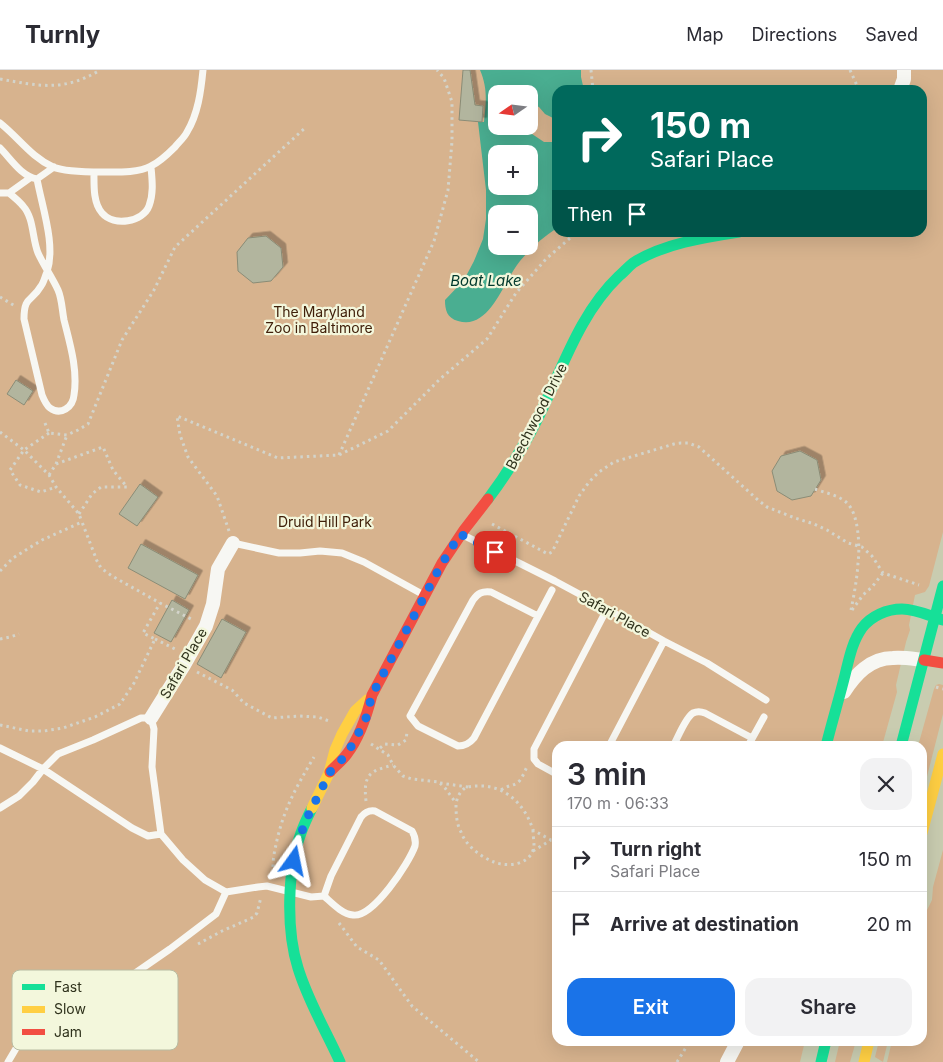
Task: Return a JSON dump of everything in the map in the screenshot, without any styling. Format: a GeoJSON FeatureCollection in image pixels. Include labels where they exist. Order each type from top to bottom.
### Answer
{"type":"FeatureCollection","features":[{"type":"Feature","properties":{"kind":"street"},"geometry":{"type":"LineString","coordinates":[[902,85],[904,70]]}},
{"type":"Feature","properties":{"kind":"street","name":"Beechwood Drive"},"geometry":{"type":"LineString","coordinates":[[340,1062],[297,968],[293,947],[290,922],[290,892],[294,861],[300,836],[308,816],[330,772],[347,754],[357,736],[366,718],[372,695],[440,567],[460,534],[507,473],[528,436],[587,316],[615,278],[633,263],[670,246],[705,237]]}},
{"type":"Feature","properties":{"kind":"street","name":"Safari Place"},"geometry":{"type":"LineString","coordinates":[[151,718],[206,626],[213,604],[218,569],[233,543]]}},
{"type":"Feature","properties":{"kind":"street"},"geometry":{"type":"LineString","coordinates":[[902,741],[924,660],[939,619],[943,586]]}},
{"type":"Feature","properties":{"kind":"street"},"geometry":{"type":"LineString","coordinates":[[827,741],[853,645],[859,632],[868,622],[882,613],[901,609],[915,611],[939,619]]}},
{"type":"Feature","properties":{"kind":"street"},"geometry":{"type":"LineString","coordinates":[[838,701],[856,676],[871,663],[879,660],[895,657],[943,663]]}},
{"type":"Feature","properties":{"kind":"street"},"geometry":{"type":"LineString","coordinates":[[927,814],[943,754]]}},
{"type":"Feature","properties":{"kind":"street"},"geometry":{"type":"LineString","coordinates":[[727,1062],[735,1046]]}},
{"type":"Feature","properties":{"kind":"street"},"geometry":{"type":"LineString","coordinates":[[821,1062],[825,1046]]}},
{"type":"Feature","properties":{"kind":"street"},"geometry":{"type":"LineString","coordinates":[[864,1062],[868,1046]]}},
{"type":"Feature","properties":{"kind":"lane"},"geometry":{"type":"LineString","coordinates":[[0,123],[38,157],[54,167],[94,172],[123,172],[141,169],[151,166],[168,154],[186,133],[202,91],[203,70]]}},
{"type":"Feature","properties":{"kind":"lane"},"geometry":{"type":"LineString","coordinates":[[0,148],[23,172],[34,179],[51,251],[48,270],[41,287],[27,300],[24,309],[24,319],[42,395],[46,404],[52,410],[65,410],[73,403],[75,380],[59,292],[48,270],[38,252],[25,207],[9,193]]}},
{"type":"Feature","properties":{"kind":"lane"},"geometry":{"type":"LineString","coordinates":[[94,172],[94,192],[102,213],[110,219],[121,221],[134,220],[143,215],[149,207],[152,188],[151,166]]}},
{"type":"Feature","properties":{"kind":"lane"},"geometry":{"type":"LineString","coordinates":[[0,193],[9,193],[54,167]]}},
{"type":"Feature","properties":{"kind":"lane","name":"Safari Place"},"geometry":{"type":"LineString","coordinates":[[460,534],[555,581],[707,663],[766,700]]}},
{"type":"Feature","properties":{"kind":"lane"},"geometry":{"type":"LineString","coordinates":[[233,543],[279,552],[300,553],[320,551],[342,553],[364,562],[424,596]]}},
{"type":"Feature","properties":{"kind":"lane"},"geometry":{"type":"LineString","coordinates":[[538,616],[491,592],[478,594],[410,716],[418,726],[458,746],[465,746],[474,738],[552,590]]}},
{"type":"Feature","properties":{"kind":"lane"},"geometry":{"type":"LineString","coordinates":[[552,772],[538,764],[534,759],[534,749],[607,609]]}},
{"type":"Feature","properties":{"kind":"lane"},"geometry":{"type":"LineString","coordinates":[[612,741],[664,641]]}},
{"type":"Feature","properties":{"kind":"lane"},"geometry":{"type":"LineString","coordinates":[[676,741],[689,717],[699,711],[752,738]]}},
{"type":"Feature","properties":{"kind":"lane"},"geometry":{"type":"LineString","coordinates":[[750,741],[764,717]]}},
{"type":"Feature","properties":{"kind":"lane"},"geometry":{"type":"LineString","coordinates":[[0,808],[19,796],[58,754],[141,718],[151,718],[154,728],[152,767],[161,834],[183,860],[205,880],[226,892],[266,886],[312,897],[324,896],[336,907],[352,915],[358,915],[377,902],[392,884],[415,846],[415,835],[412,831],[375,811],[364,813],[335,867],[324,896]]}},
{"type":"Feature","properties":{"kind":"lane"},"geometry":{"type":"LineString","coordinates":[[0,748],[43,769],[132,828],[148,836],[161,834]]}},
{"type":"Feature","properties":{"kind":"lane"},"geometry":{"type":"LineString","coordinates":[[139,970],[170,950],[216,914],[226,892]]}},
{"type":"Feature","properties":{"kind":"lane"},"geometry":{"type":"LineString","coordinates":[[8,1062],[15,1050]]}},
{"type":"Feature","properties":{"kind":"path"},"geometry":{"type":"LineString","coordinates":[[0,79],[41,86],[54,86],[77,82],[100,70]]}},
{"type":"Feature","properties":{"kind":"path"},"geometry":{"type":"LineString","coordinates":[[339,455],[434,241],[446,198],[452,141],[452,102],[444,78],[437,70]]}},
{"type":"Feature","properties":{"kind":"path"},"geometry":{"type":"LineString","coordinates":[[592,70],[593,85]]}},
{"type":"Feature","properties":{"kind":"path"},"geometry":{"type":"LineString","coordinates":[[850,70],[857,85]]}},
{"type":"Feature","properties":{"kind":"path"},"geometry":{"type":"LineString","coordinates":[[56,487],[41,492],[20,485],[10,470],[24,450],[49,433],[67,436],[88,424],[122,340],[154,290],[175,247],[306,127]]}},
{"type":"Feature","properties":{"kind":"path"},"geometry":{"type":"LineString","coordinates":[[233,543],[217,496],[188,456],[180,434],[177,416],[278,458],[339,455],[388,431],[440,379],[487,339],[516,293],[546,259],[571,237]]}},
{"type":"Feature","properties":{"kind":"path"},"geometry":{"type":"LineString","coordinates":[[45,423],[49,433]]}},
{"type":"Feature","properties":{"kind":"path"},"geometry":{"type":"LineString","coordinates":[[0,432],[24,450],[49,475],[56,487],[79,514],[101,568],[160,603],[206,626]]}},
{"type":"Feature","properties":{"kind":"path"},"geometry":{"type":"LineString","coordinates":[[49,475],[56,464],[67,436]]}},
{"type":"Feature","properties":{"kind":"path"},"geometry":{"type":"LineString","coordinates":[[485,520],[548,554],[552,552],[584,488],[598,472],[614,462],[674,444],[688,443],[705,452],[767,507],[814,524],[848,543],[858,545],[872,556],[883,573],[919,585]]}},
{"type":"Feature","properties":{"kind":"path"},"geometry":{"type":"LineString","coordinates":[[56,464],[103,447],[113,470],[126,487],[100,487],[92,494],[79,514]]}},
{"type":"Feature","properties":{"kind":"path"},"geometry":{"type":"LineString","coordinates":[[815,489],[842,499],[850,505],[856,522],[858,564],[850,614],[863,594],[872,587],[883,573]]}},
{"type":"Feature","properties":{"kind":"path"},"geometry":{"type":"LineString","coordinates":[[0,571],[13,558],[42,540],[82,522]]}},
{"type":"Feature","properties":{"kind":"path"},"geometry":{"type":"LineString","coordinates":[[160,603],[143,633],[232,690],[244,703],[272,718],[318,716],[335,724]]}},
{"type":"Feature","properties":{"kind":"path"},"geometry":{"type":"LineString","coordinates":[[0,639],[10,638],[19,634]]}},
{"type":"Feature","properties":{"kind":"path"},"geometry":{"type":"LineString","coordinates":[[0,725],[29,731],[63,728],[95,717],[120,704],[134,683],[155,639]]}},
{"type":"Feature","properties":{"kind":"path"},"geometry":{"type":"LineString","coordinates":[[936,687],[943,689]]}},
{"type":"Feature","properties":{"kind":"path"},"geometry":{"type":"LineString","coordinates":[[380,748],[385,744],[398,745],[406,740],[410,716]]}},
{"type":"Feature","properties":{"kind":"path"},"geometry":{"type":"LineString","coordinates":[[374,745],[388,755],[403,776],[468,787],[487,786],[508,794],[520,804],[530,820],[533,830],[534,846],[530,855],[524,861],[515,864],[496,863],[487,859],[466,842],[456,816],[456,803],[463,790],[468,787]]}},
{"type":"Feature","properties":{"kind":"path"},"geometry":{"type":"LineString","coordinates":[[501,790],[516,784],[528,764],[534,759]]}},
{"type":"Feature","properties":{"kind":"path"},"geometry":{"type":"LineString","coordinates":[[367,812],[365,793],[369,775],[376,770],[394,765]]}},
{"type":"Feature","properties":{"kind":"path"},"geometry":{"type":"LineString","coordinates":[[439,782],[446,788],[456,803]]}},
{"type":"Feature","properties":{"kind":"path"},"geometry":{"type":"LineString","coordinates":[[533,830],[551,840]]}},
{"type":"Feature","properties":{"kind":"path"},"geometry":{"type":"LineString","coordinates":[[532,851],[551,840]]}},
{"type":"Feature","properties":{"kind":"path"},"geometry":{"type":"LineString","coordinates":[[338,922],[357,947],[379,960],[412,1006],[478,1062]]}},
{"type":"Feature","properties":{"kind":"path"},"geometry":{"type":"LineString","coordinates":[[677,1062],[687,1046]]}},
{"type":"Feature","properties":{"kind":"green space","name":"Druid Hill Park"},"geometry":{"type":"Polygon","coordinates":[[[0,70],[943,70],[943,532],[929,586],[925,592],[915,595],[909,625],[910,630],[896,685],[897,692],[883,741],[552,741],[552,1046],[804,1046],[800,1062],[0,1062],[0,70]]]}},
{"type":"Feature","properties":{"kind":"green space"},"geometry":{"type":"Polygon","coordinates":[[[936,685],[943,685],[943,714],[927,776],[927,741],[919,741],[936,685]]]}},
{"type":"Feature","properties":{"kind":"green space"},"geometry":{"type":"Polygon","coordinates":[[[943,850],[943,1062],[887,1062],[891,1046],[927,1046],[927,910],[932,900],[933,887],[943,850]]]}},
{"type":"Feature","properties":{"kind":"green space"},"geometry":{"type":"Polygon","coordinates":[[[839,1046],[855,1046],[850,1062],[835,1062],[839,1046]]]}},
{"type":"Feature","properties":{"kind":"green space"},"geometry":{"type":"Polygon","coordinates":[[[878,1046],[887,1046],[883,1062],[875,1057],[878,1046]]]}},
{"type":"Feature","properties":{"kind":"water","name":"Boat Lake"},"geometry":{"type":"Polygon","coordinates":[[[480,70],[581,70],[583,85],[552,85],[552,118],[545,114],[538,107],[538,85],[488,85],[488,135],[534,135],[544,142],[552,142],[552,232],[538,242],[538,205],[488,205],[488,255],[525,255],[514,269],[495,302],[479,319],[469,322],[458,321],[449,316],[445,300],[464,280],[483,239],[486,219],[486,190],[478,122],[484,122],[486,96],[480,70]]]}},
{"type":"Feature","properties":{"kind":"building"},"geometry":{"type":"Polygon","coordinates":[[[463,70],[470,70],[475,105],[483,106],[482,122],[459,120],[463,70]]]}},
{"type":"Feature","properties":{"kind":"building"},"geometry":{"type":"Polygon","coordinates":[[[266,236],[281,248],[283,267],[271,281],[253,283],[238,271],[237,252],[248,238],[266,236]]]}},
{"type":"Feature","properties":{"kind":"building"},"geometry":{"type":"Polygon","coordinates":[[[16,380],[33,391],[24,405],[7,394],[16,380]]]}},
{"type":"Feature","properties":{"kind":"building"},"geometry":{"type":"Polygon","coordinates":[[[800,451],[817,460],[821,480],[811,496],[792,500],[777,491],[772,471],[781,456],[800,451]]]}},
{"type":"Feature","properties":{"kind":"building"},"geometry":{"type":"Polygon","coordinates":[[[140,484],[158,497],[137,526],[119,514],[140,484]]]}},
{"type":"Feature","properties":{"kind":"building"},"geometry":{"type":"Polygon","coordinates":[[[141,544],[198,575],[185,599],[128,568],[141,544]]]}},
{"type":"Feature","properties":{"kind":"building"},"geometry":{"type":"Polygon","coordinates":[[[172,600],[189,610],[171,642],[154,633],[172,600]]]}},
{"type":"Feature","properties":{"kind":"building"},"geometry":{"type":"Polygon","coordinates":[[[222,619],[246,632],[221,678],[197,664],[222,619]]]}},
{"type":"Feature","properties":{"kind":"traffic: fast"},"geometry":{"type":"LineString","coordinates":[[488,499],[533,428],[572,343],[593,307],[605,291],[633,263],[645,256],[671,246],[710,237]]}},
{"type":"Feature","properties":{"kind":"traffic: fast"},"geometry":{"type":"LineString","coordinates":[[902,741],[943,586]]}},
{"type":"Feature","properties":{"kind":"traffic: fast"},"geometry":{"type":"LineString","coordinates":[[827,741],[851,651],[862,628],[870,620],[891,610],[907,609],[918,611],[943,620]]}},
{"type":"Feature","properties":{"kind":"traffic: fast"},"geometry":{"type":"LineString","coordinates":[[312,808],[301,833],[293,864],[290,900],[291,936],[302,980],[340,1062]]}},
{"type":"Feature","properties":{"kind":"traffic: fast"},"geometry":{"type":"LineString","coordinates":[[821,1062],[825,1046]]}},
{"type":"Feature","properties":{"kind":"traffic: slow"},"geometry":{"type":"LineString","coordinates":[[312,808],[329,773],[335,750],[342,734],[355,711],[367,700]]}},
{"type":"Feature","properties":{"kind":"traffic: slow"},"geometry":{"type":"LineString","coordinates":[[927,814],[943,754]]}},
{"type":"Feature","properties":{"kind":"traffic: slow"},"geometry":{"type":"LineString","coordinates":[[864,1062],[868,1046]]}},
{"type":"Feature","properties":{"kind":"traffic: jam"},"geometry":{"type":"LineString","coordinates":[[330,772],[345,757],[356,740],[372,695],[442,563],[488,499]]}},
{"type":"Feature","properties":{"kind":"traffic: jam"},"geometry":{"type":"LineString","coordinates":[[924,660],[943,663]]}},
{"type":"Feature","properties":{"kind":"route"},"geometry":{"type":"LineString","coordinates":[[294,861],[300,836],[317,797],[330,772],[347,754],[357,736],[366,718],[372,695],[424,596],[460,534],[495,552]]}},
{"type":"Feature","properties":{"kind":"park label","name":"The Maryland Zoo in Baltimore"},"geometry":{"type":"Point","coordinates":[319,320]}}]}
